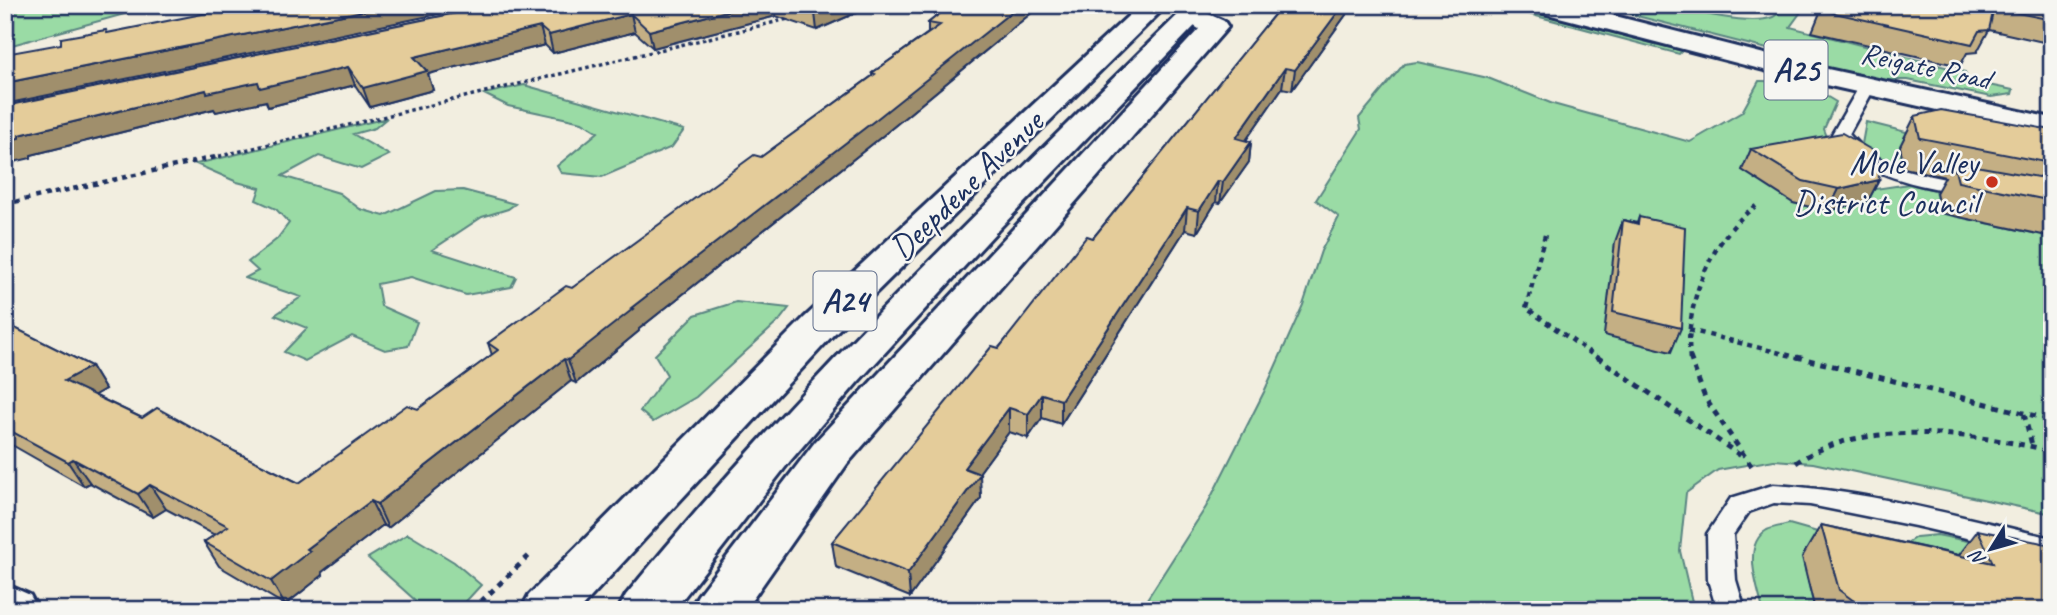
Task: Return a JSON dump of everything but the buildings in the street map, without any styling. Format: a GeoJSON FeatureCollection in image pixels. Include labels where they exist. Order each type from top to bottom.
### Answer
{"type":"FeatureCollection","features":[{"type":"Feature","properties":{"kind":"main road","name":"Deepdene Avenue"},"geometry":{"type":"LineString","coordinates":[[547,610],[818,327],[1155,5]]}},
{"type":"Feature","properties":{"kind":"main road","name":"Reigate Road"},"geometry":{"type":"LineString","coordinates":[[1541,5],[1583,10],[1867,87],[2052,127]]}},
{"type":"Feature","properties":{"kind":"main road","name":"Deepdene Avenue"},"geometry":{"type":"LineString","coordinates":[[644,610],[771,454],[872,342],[1198,10],[1215,27],[831,453],[716,610]]}},
{"type":"Feature","properties":{"kind":"main road"},"geometry":{"type":"LineString","coordinates":[[5,605],[12,610]]}},
{"type":"Feature","properties":{"kind":"lane"},"geometry":{"type":"LineString","coordinates":[[1867,87],[1840,134],[1850,149],[1887,169],[1921,180],[1983,192]]}},
{"type":"Feature","properties":{"kind":"lane"},"geometry":{"type":"LineString","coordinates":[[1731,610],[1722,580],[1720,534],[1740,505],[1773,494],[1810,496],[1914,516],[2052,548]]}},
{"type":"Feature","properties":{"kind":"path"},"geometry":{"type":"LineString","coordinates":[[5,204],[237,152],[797,16]]}},
{"type":"Feature","properties":{"kind":"path"},"geometry":{"type":"LineString","coordinates":[[1756,206],[1734,222],[1717,249],[1689,330],[1691,370],[1711,410],[1773,494],[1802,456],[1832,443],[1883,435],[1962,436],[2032,445],[2052,451]]}},
{"type":"Feature","properties":{"kind":"path"},"geometry":{"type":"LineString","coordinates":[[1545,235],[1526,308],[1747,460]]}},
{"type":"Feature","properties":{"kind":"path"},"geometry":{"type":"LineString","coordinates":[[1689,330],[2052,420]]}},
{"type":"Feature","properties":{"kind":"path"},"geometry":{"type":"LineString","coordinates":[[2023,413],[2032,445]]}},
{"type":"Feature","properties":{"kind":"green space"},"geometry":{"type":"Polygon","coordinates":[[[5,5],[157,5],[5,47],[5,5]]]}},
{"type":"Feature","properties":{"kind":"green space"},"geometry":{"type":"Polygon","coordinates":[[[1495,5],[1542,14],[1682,51],[1679,54],[1495,5]]]}},
{"type":"Feature","properties":{"kind":"green space"},"geometry":{"type":"Polygon","coordinates":[[[1670,5],[1722,17],[1751,20],[1773,17],[1785,5],[1806,5],[1790,27],[1965,72],[1969,81],[2013,90],[2012,94],[1991,97],[1908,80],[1881,80],[1637,16],[1615,6],[1670,5]]]}},
{"type":"Feature","properties":{"kind":"green space"},"geometry":{"type":"Polygon","coordinates":[[[1417,62],[1488,78],[1553,104],[1690,142],[1742,112],[1759,81],[1799,86],[1836,102],[1824,129],[1827,137],[1793,203],[1828,211],[1868,201],[1868,190],[1909,184],[1935,190],[1940,213],[2052,237],[2052,514],[1813,463],[1774,460],[1718,470],[1686,493],[1680,551],[1694,610],[1140,610],[1206,507],[1264,392],[1303,305],[1321,251],[1339,217],[1316,200],[1361,129],[1359,118],[1404,64],[1417,62]]]}},
{"type":"Feature","properties":{"kind":"green space"},"geometry":{"type":"Polygon","coordinates":[[[524,85],[684,130],[672,147],[602,177],[561,173],[557,166],[598,132],[582,122],[508,106],[484,94],[524,85]]]}},
{"type":"Feature","properties":{"kind":"green space"},"geometry":{"type":"Polygon","coordinates":[[[387,118],[375,128],[353,134],[389,155],[361,169],[319,156],[282,176],[339,193],[360,209],[384,216],[436,191],[463,190],[515,204],[482,217],[432,250],[516,277],[511,287],[466,295],[411,277],[377,284],[381,306],[417,322],[408,346],[385,350],[352,336],[305,361],[284,352],[307,328],[275,315],[301,297],[245,278],[258,271],[248,262],[277,239],[289,223],[276,209],[256,200],[260,188],[237,182],[196,164],[387,118]]]}},
{"type":"Feature","properties":{"kind":"green space"},"geometry":{"type":"Polygon","coordinates":[[[1866,122],[1906,132],[1925,124],[1931,175],[1894,164],[1869,150],[1862,144],[1866,122]]]}},
{"type":"Feature","properties":{"kind":"green space"},"geometry":{"type":"Polygon","coordinates":[[[736,302],[789,308],[779,321],[696,397],[653,422],[640,411],[667,375],[655,355],[695,315],[736,302]]]}},
{"type":"Feature","properties":{"kind":"green space"},"geometry":{"type":"Polygon","coordinates":[[[1789,524],[1842,539],[1805,570],[1815,610],[1763,610],[1753,567],[1755,546],[1759,537],[1767,530],[1789,524]]]}},
{"type":"Feature","properties":{"kind":"green space"},"geometry":{"type":"Polygon","coordinates":[[[408,534],[454,562],[481,585],[458,610],[405,610],[416,601],[368,558],[408,534]]]}},
{"type":"Feature","properties":{"kind":"green space"},"geometry":{"type":"Polygon","coordinates":[[[1937,535],[2043,556],[1922,584],[1907,543],[1916,537],[1937,535]]]}},
{"type":"Feature","properties":{"kind":"place","name":"Mole Valley District Council"},"geometry":{"type":"Point","coordinates":[1992,182]}}]}
